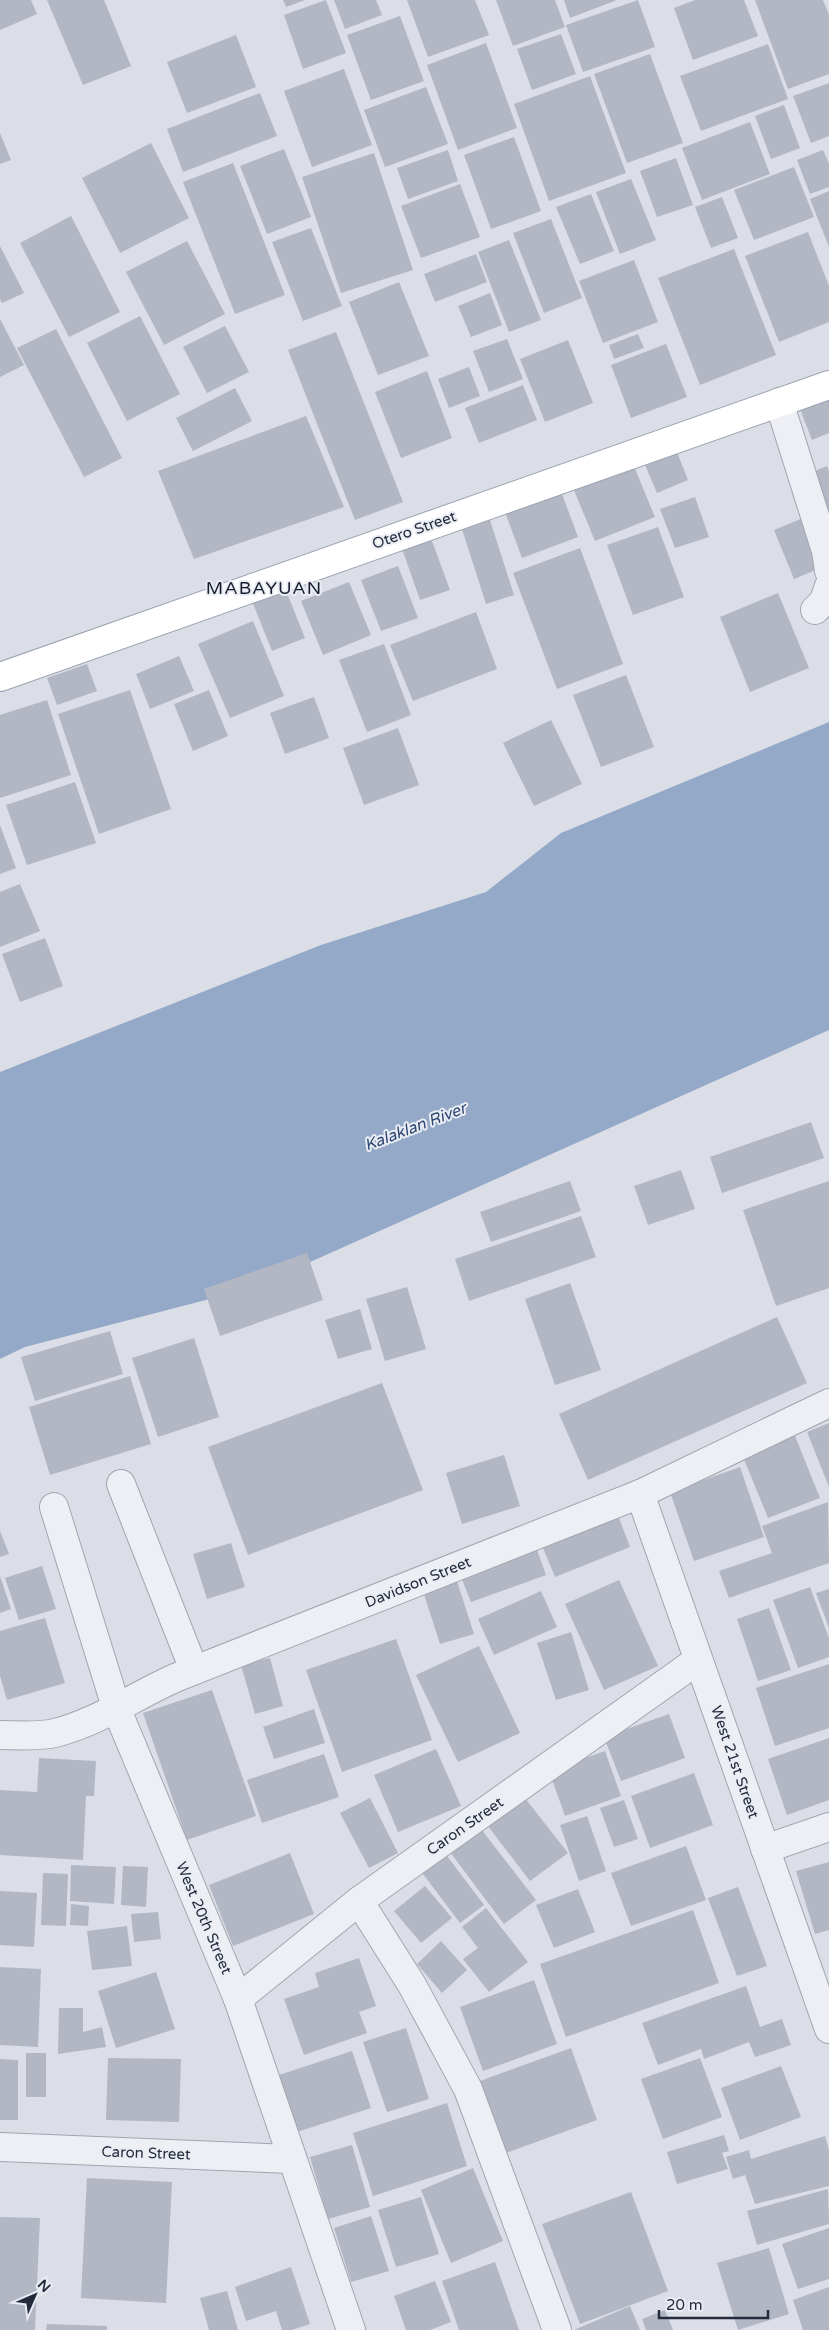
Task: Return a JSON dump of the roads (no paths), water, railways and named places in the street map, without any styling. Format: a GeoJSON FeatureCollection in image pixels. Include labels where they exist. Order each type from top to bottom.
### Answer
{"type":"FeatureCollection","features":[{"type":"Feature","properties":{"kind":"main road","name":"Otero Street"},"geometry":{"type":"LineString","coordinates":[[0,677],[829,384]]}},
{"type":"Feature","properties":{"kind":"street"},"geometry":{"type":"LineString","coordinates":[[779,402],[826,551],[829,571]]}},
{"type":"Feature","properties":{"kind":"street"},"geometry":{"type":"LineString","coordinates":[[815,610],[824,601],[829,586]]}},
{"type":"Feature","properties":{"kind":"street","name":"Davidson Street"},"geometry":{"type":"LineString","coordinates":[[0,1735],[54,1733],[117,1710],[139,1694],[194,1670],[640,1494],[829,1403]]}},
{"type":"Feature","properties":{"kind":"street"},"geometry":{"type":"LineString","coordinates":[[121,1484],[194,1670]]}},
{"type":"Feature","properties":{"kind":"street","name":"West 21st Street"},"geometry":{"type":"LineString","coordinates":[[640,1494],[829,2029]]}},
{"type":"Feature","properties":{"kind":"street","name":"West 20th Street"},"geometry":{"type":"LineString","coordinates":[[54,1507],[117,1710],[238,1999],[291,2159],[351,2330]]}},
{"type":"Feature","properties":{"kind":"street","name":"Caron Street"},"geometry":{"type":"LineString","coordinates":[[238,1999],[359,1901],[698,1660]]}},
{"type":"Feature","properties":{"kind":"street"},"geometry":{"type":"LineString","coordinates":[[765,1849],[829,1827]]}},
{"type":"Feature","properties":{"kind":"street"},"geometry":{"type":"LineString","coordinates":[[359,1901],[412,1985],[468,2089],[557,2330]]}},
{"type":"Feature","properties":{"kind":"street","name":"Caron Street"},"geometry":{"type":"LineString","coordinates":[[0,2147],[291,2159]]}},
{"type":"Feature","properties":{"kind":"water","name":"Kalaklan River"},"geometry":{"type":"Polygon","coordinates":[[[829,722],[829,1030],[252,1288],[25,1347],[0,1359],[0,1072],[321,945],[486,892],[561,833],[829,722]]]}},
{"type":"Feature","properties":{"kind":"district","name":"MABAYUAN"},"geometry":{"type":"Point","coordinates":[264,588]}}]}
